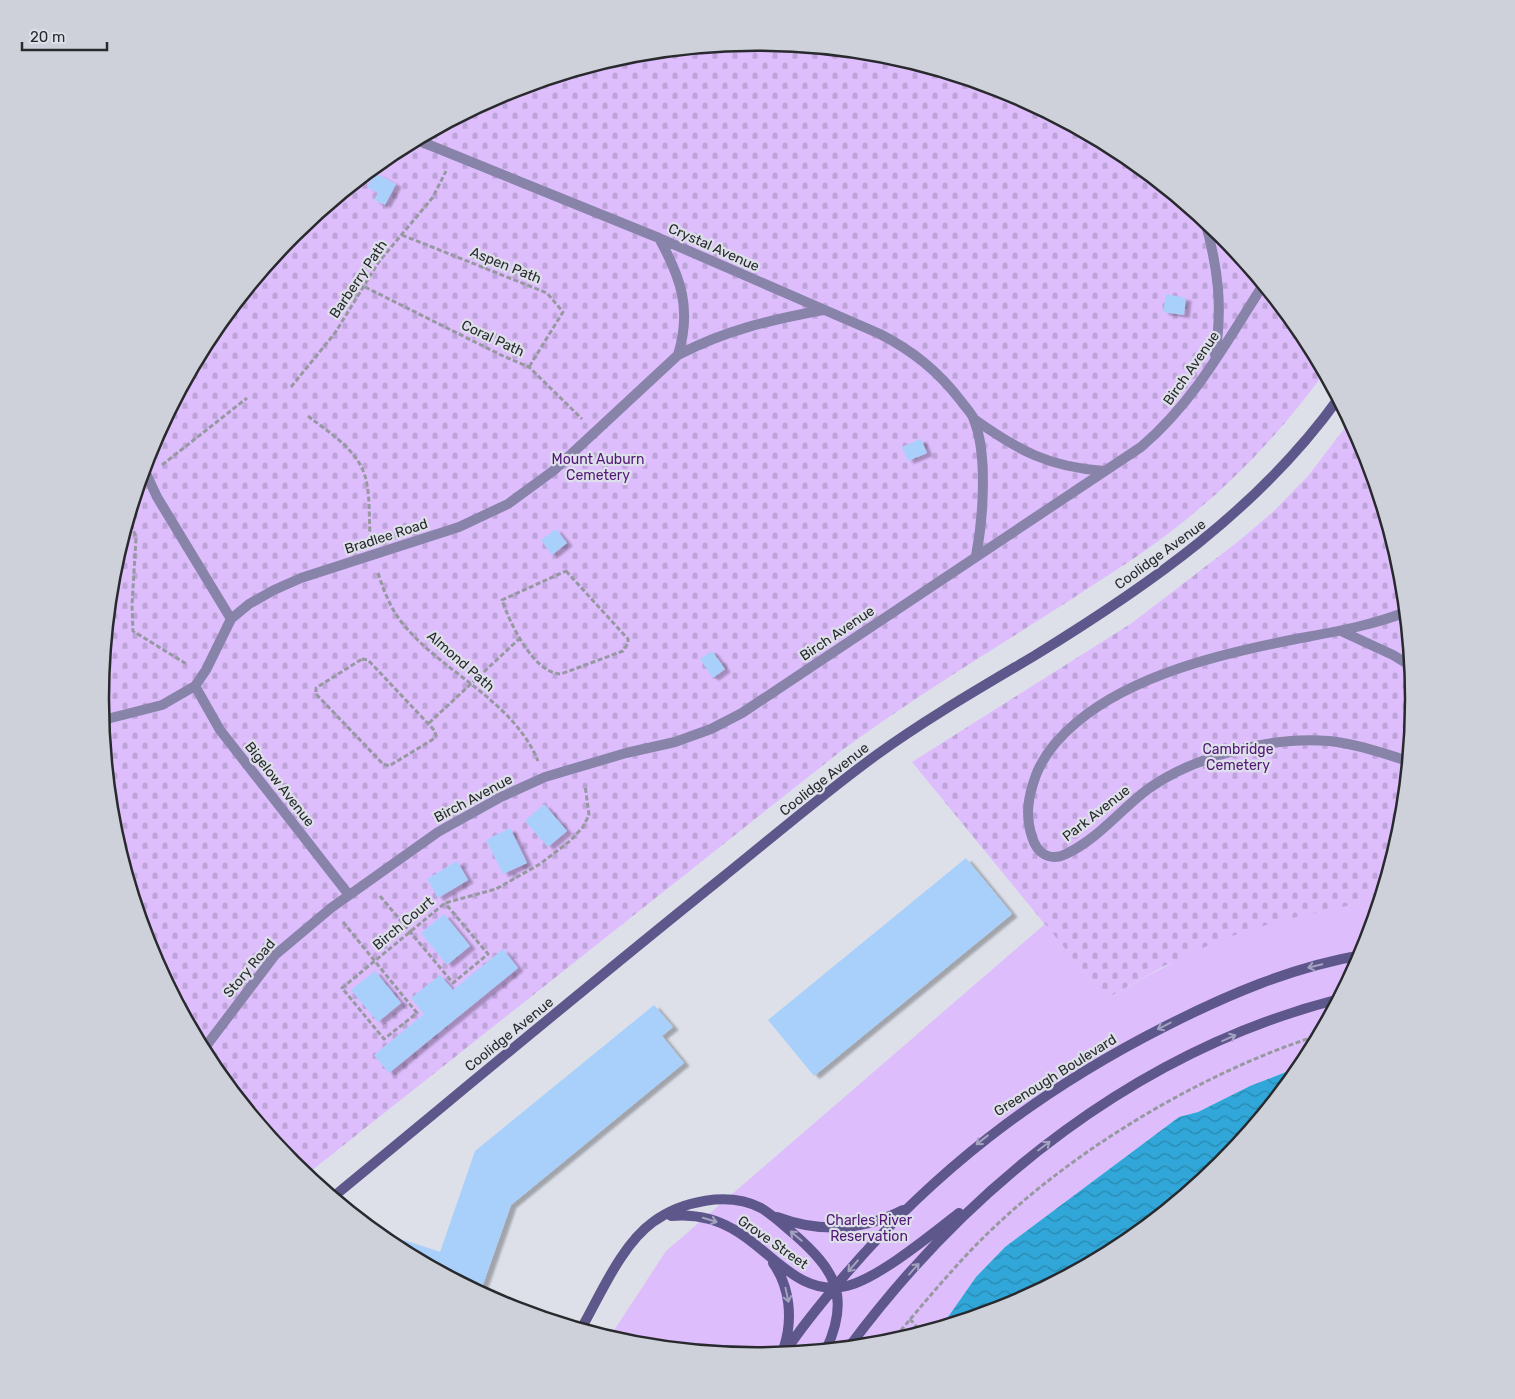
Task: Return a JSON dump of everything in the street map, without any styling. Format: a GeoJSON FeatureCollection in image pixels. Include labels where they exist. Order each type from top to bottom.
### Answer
{"type":"FeatureCollection","features":[{"type":"Feature","properties":{"kind":"street","name":"Coolidge Avenue"},"geometry":{"type":"LineString","coordinates":[[338,1193],[684,908],[871,759],[944,710],[1037,654],[1186,554],[1261,489],[1294,455],[1334,404]]}},
{"type":"Feature","properties":{"kind":"street","name":"Greenough Boulevard"},"geometry":{"type":"LineString","coordinates":[[789,1347],[869,1248],[956,1162],[1025,1109],[1142,1038],[1201,1008],[1260,983],[1306,968],[1351,958]]}},
{"type":"Feature","properties":{"kind":"street"},"geometry":{"type":"LineString","coordinates":[[828,1343],[836,1321],[835,1288],[859,1281],[908,1251],[1082,1118],[1173,1065],[1268,1022],[1331,1002]]}},
{"type":"Feature","properties":{"kind":"street"},"geometry":{"type":"LineString","coordinates":[[856,1340],[880,1308],[938,1242],[996,1184]]}},
{"type":"Feature","properties":{"kind":"street","name":"Grove Street"},"geometry":{"type":"LineString","coordinates":[[584,1324],[628,1248],[647,1226],[662,1217],[696,1203],[726,1199],[745,1202],[770,1214],[821,1258],[827,1267],[835,1288],[824,1287],[800,1278],[738,1232],[713,1220],[682,1215],[662,1217]]}},
{"type":"Feature","properties":{"kind":"street"},"geometry":{"type":"LineString","coordinates":[[770,1214],[796,1223],[824,1228],[850,1227],[878,1221],[914,1203]]}},
{"type":"Feature","properties":{"kind":"street"},"geometry":{"type":"LineString","coordinates":[[764,1253],[780,1274],[788,1301],[788,1332],[785,1347]]}},
{"type":"Feature","properties":{"kind":"lane","name":"Crystal Avenue"},"geometry":{"type":"LineString","coordinates":[[425,143],[659,238],[908,349],[932,368],[974,419],[1028,454],[1075,469],[1104,471]]}},
{"type":"Feature","properties":{"kind":"lane"},"geometry":{"type":"LineString","coordinates":[[1208,234],[1221,310],[1214,361]]}},
{"type":"Feature","properties":{"kind":"lane"},"geometry":{"type":"LineString","coordinates":[[659,238],[680,282],[685,310],[685,332],[678,355]]}},
{"type":"Feature","properties":{"kind":"lane","name":"Birch Avenue"},"geometry":{"type":"LineString","coordinates":[[349,895],[471,812],[545,777],[675,742],[711,729],[742,713],[1141,447],[1164,427],[1183,406],[1260,290]]}},
{"type":"Feature","properties":{"kind":"lane","name":"Bradlee Road"},"geometry":{"type":"LineString","coordinates":[[110,718],[162,706],[195,686],[231,619],[249,604],[274,590],[301,578],[459,527],[508,504],[553,471],[678,355],[702,342],[760,322],[824,310]]}},
{"type":"Feature","properties":{"kind":"lane","name":"Crystal Avenue"},"geometry":{"type":"LineString","coordinates":[[974,419],[979,444],[983,504],[976,556]]}},
{"type":"Feature","properties":{"kind":"lane"},"geometry":{"type":"LineString","coordinates":[[149,478],[231,619]]}},
{"type":"Feature","properties":{"kind":"lane"},"geometry":{"type":"LineString","coordinates":[[1341,631],[1400,614]]}},
{"type":"Feature","properties":{"kind":"lane"},"geometry":{"type":"LineString","coordinates":[[1341,631],[1404,662]]}},
{"type":"Feature","properties":{"kind":"lane","name":"Park Avenue"},"geometry":{"type":"LineString","coordinates":[[1341,631],[1226,655],[1169,673],[1133,687],[1095,707],[1061,736],[1040,763],[1028,798],[1028,823],[1034,844],[1041,854],[1050,858],[1065,855],[1102,830],[1146,790],[1172,774],[1252,748],[1280,742],[1329,741],[1365,748],[1402,759]]}},
{"type":"Feature","properties":{"kind":"lane","name":"Bigelow Avenue"},"geometry":{"type":"LineString","coordinates":[[195,686],[220,730],[349,895]]}},
{"type":"Feature","properties":{"kind":"lane","name":"Story Road"},"geometry":{"type":"LineString","coordinates":[[208,1044],[276,955],[349,895]]}},
{"type":"Feature","properties":{"kind":"path","name":"Barberry Path"},"geometry":{"type":"LineString","coordinates":[[291,387],[335,333],[378,263],[433,197],[454,155]]}},
{"type":"Feature","properties":{"kind":"path","name":"Aspen Path"},"geometry":{"type":"LineString","coordinates":[[402,235],[547,293],[563,312],[529,367]]}},
{"type":"Feature","properties":{"kind":"path","name":"Coral Path"},"geometry":{"type":"LineString","coordinates":[[365,287],[503,356],[529,367],[594,432]]}},
{"type":"Feature","properties":{"kind":"path"},"geometry":{"type":"LineString","coordinates":[[153,468],[247,398]]}},
{"type":"Feature","properties":{"kind":"path","name":"Almond Path"},"geometry":{"type":"LineString","coordinates":[[308,416],[344,443],[358,461],[367,483],[371,555],[388,601],[403,624],[423,644],[472,683],[523,732],[545,777]]}},
{"type":"Feature","properties":{"kind":"path"},"geometry":{"type":"LineString","coordinates":[[133,527],[136,538],[132,605],[134,632],[203,674]]}},
{"type":"Feature","properties":{"kind":"path"},"geometry":{"type":"LineString","coordinates":[[566,572],[628,639],[628,643],[622,651],[561,674],[547,670],[519,639],[502,600],[566,572]]}},
{"type":"Feature","properties":{"kind":"path"},"geometry":{"type":"LineString","coordinates":[[429,723],[519,639]]}},
{"type":"Feature","properties":{"kind":"path"},"geometry":{"type":"LineString","coordinates":[[362,659],[368,660],[429,723],[436,736],[388,766],[383,764],[316,694],[316,688],[362,659]]}},
{"type":"Feature","properties":{"kind":"path","name":"Birch Court"},"geometry":{"type":"LineString","coordinates":[[374,961],[417,1013],[384,1039],[342,988],[374,961],[445,902],[496,888],[540,864],[570,842],[583,827],[588,815],[582,766]]}},
{"type":"Feature","properties":{"kind":"path"},"geometry":{"type":"LineString","coordinates":[[368,881],[453,983],[488,954],[445,902]]}},
{"type":"Feature","properties":{"kind":"path"},"geometry":{"type":"LineString","coordinates":[[332,908],[374,961]]}},
{"type":"Feature","properties":{"kind":"path"},"geometry":{"type":"LineString","coordinates":[[900,1332],[976,1245],[1084,1155],[1143,1116],[1204,1083],[1270,1053],[1310,1039]]}},
{"type":"Feature","properties":{"kind":"path"},"geometry":{"type":"LineString","coordinates":[[910,1319],[917,1328]]}},
{"type":"Feature","properties":{"kind":"green space","name":"Mount Auburn Cemetery"},"geometry":{"type":"Polygon","coordinates":[[[758,51],[842,57],[884,64],[925,73],[1006,101],[1082,138],[1118,160],[1185,212],[1245,272],[1297,339],[1320,378],[1290,417],[1252,459],[1212,497],[1169,533],[1115,571],[930,690],[841,751],[312,1170],[270,1127],[243,1094],[218,1060],[176,986],[159,948],[131,867],[115,784],[109,700],[111,657],[115,615],[131,532],[159,451],[176,413],[218,339],[270,272],[299,241],[330,212],[397,160],[433,138],[509,101],[590,73],[631,64],[673,57],[758,51]]]}},
{"type":"Feature","properties":{"kind":"green space","name":"Cambridge Cemetery"},"geometry":{"type":"Polygon","coordinates":[[[1345,427],[1371,491],[1384,532],[1400,615],[1406,700],[1404,742],[1393,826],[1384,867],[1373,900],[1286,920],[1164,966],[1106,999],[912,762],[1132,623],[1240,540],[1274,511],[1308,476],[1345,427]]]}},
{"type":"Feature","properties":{"kind":"green space","name":"Charles River Reservation"},"geometry":{"type":"Polygon","coordinates":[[[1373,900],[1356,948],[1339,986],[1319,1024],[1289,1071],[1250,1086],[1198,1112],[1179,1117],[1005,1247],[976,1277],[946,1319],[884,1335],[842,1342],[758,1348],[673,1342],[613,1331],[666,1251],[1045,924],[1106,999],[1177,960],[1207,946],[1241,933],[1300,916],[1373,900]]]}},
{"type":"Feature","properties":{"kind":"water"},"geometry":{"type":"Polygon","coordinates":[[[1289,1071],[1245,1127],[1216,1158],[1185,1187],[1118,1239],[1044,1281],[1006,1298],[946,1319],[976,1277],[1005,1247],[1179,1117],[1198,1112],[1250,1086],[1289,1071]]]}},
{"type":"Feature","properties":{"kind":"building"},"geometry":{"type":"Polygon","coordinates":[[[378,174],[396,184],[385,205],[374,200],[378,193],[367,187],[372,178],[378,174]]]}},
{"type":"Feature","properties":{"kind":"building"},"geometry":{"type":"Polygon","coordinates":[[[1166,294],[1186,298],[1184,315],[1163,312],[1166,294]]]}},
{"type":"Feature","properties":{"kind":"building"},"geometry":{"type":"Polygon","coordinates":[[[921,439],[927,453],[908,461],[902,447],[921,439]]]}},
{"type":"Feature","properties":{"kind":"building"},"geometry":{"type":"Polygon","coordinates":[[[556,529],[567,543],[552,555],[541,540],[556,529]]]}},
{"type":"Feature","properties":{"kind":"building"},"geometry":{"type":"Polygon","coordinates":[[[712,651],[725,669],[713,678],[700,659],[712,651]]]}},
{"type":"Feature","properties":{"kind":"building"},"geometry":{"type":"Polygon","coordinates":[[[544,804],[567,831],[548,847],[525,821],[544,804]]]}},
{"type":"Feature","properties":{"kind":"building"},"geometry":{"type":"Polygon","coordinates":[[[510,828],[527,863],[503,874],[486,840],[510,828]]]}},
{"type":"Feature","properties":{"kind":"building"},"geometry":{"type":"Polygon","coordinates":[[[966,858],[1012,914],[814,1076],[768,1020],[966,858]]]}},
{"type":"Feature","properties":{"kind":"building"},"geometry":{"type":"Polygon","coordinates":[[[457,861],[468,880],[438,898],[427,879],[457,861]]]}},
{"type":"Feature","properties":{"kind":"building"},"geometry":{"type":"Polygon","coordinates":[[[444,914],[470,946],[447,965],[421,933],[444,914]]]}},
{"type":"Feature","properties":{"kind":"building"},"geometry":{"type":"Polygon","coordinates":[[[503,949],[518,968],[389,1073],[374,1055],[424,1014],[411,998],[440,975],[453,990],[503,949]]]}},
{"type":"Feature","properties":{"kind":"building"},"geometry":{"type":"Polygon","coordinates":[[[375,971],[401,1003],[378,1022],[351,990],[375,971]]]}},
{"type":"Feature","properties":{"kind":"building"},"geometry":{"type":"Polygon","coordinates":[[[654,1005],[673,1027],[662,1036],[684,1063],[511,1205],[482,1286],[433,1261],[403,1243],[404,1240],[440,1252],[475,1151],[654,1005]]]}}]}
